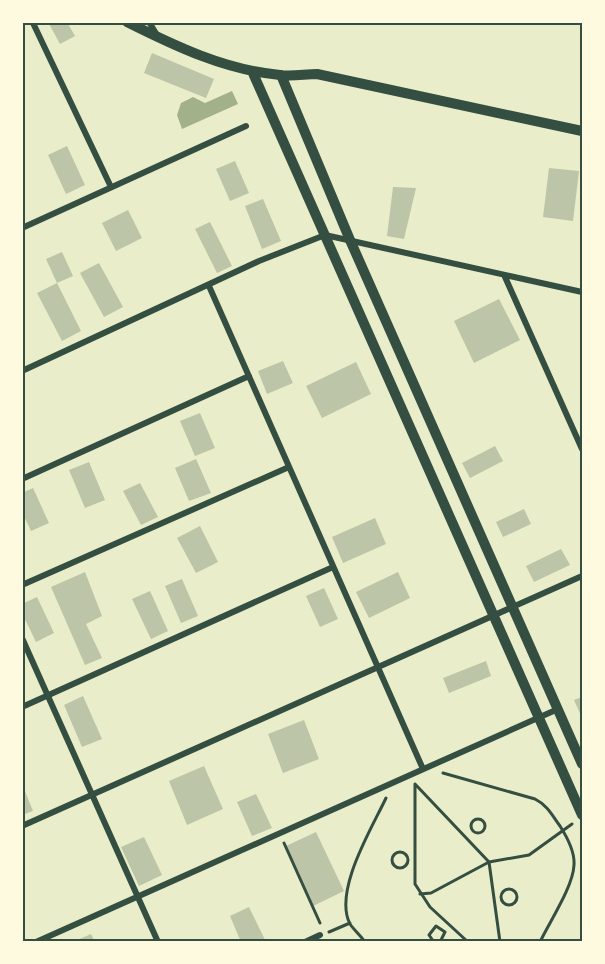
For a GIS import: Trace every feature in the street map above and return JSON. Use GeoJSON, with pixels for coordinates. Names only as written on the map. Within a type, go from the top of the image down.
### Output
{"type":"FeatureCollection","features":[{"type":"Feature","properties":{"kind":"street"},"geometry":{"type":"LineString","coordinates":[[127,22],[212,60],[252,71],[281,75],[317,74],[582,131]]}},
{"type":"Feature","properties":{"kind":"street"},"geometry":{"type":"LineString","coordinates":[[149,22],[159,38]]}},
{"type":"Feature","properties":{"kind":"street"},"geometry":{"type":"LineString","coordinates":[[33,23],[111,187]]}},
{"type":"Feature","properties":{"kind":"street"},"geometry":{"type":"LineString","coordinates":[[252,71],[582,816]]}},
{"type":"Feature","properties":{"kind":"street"},"geometry":{"type":"LineString","coordinates":[[281,75],[350,240],[582,764]]}},
{"type":"Feature","properties":{"kind":"street"},"geometry":{"type":"LineString","coordinates":[[22,228],[246,126]]}},
{"type":"Feature","properties":{"kind":"street"},"geometry":{"type":"LineString","coordinates":[[22,371],[259,261],[325,235],[505,277],[582,292]]}},
{"type":"Feature","properties":{"kind":"street"},"geometry":{"type":"LineString","coordinates":[[505,277],[582,448]]}},
{"type":"Feature","properties":{"kind":"street"},"geometry":{"type":"LineString","coordinates":[[209,286],[423,769]]}},
{"type":"Feature","properties":{"kind":"street"},"geometry":{"type":"LineString","coordinates":[[22,479],[249,376]]}},
{"type":"Feature","properties":{"kind":"street"},"geometry":{"type":"LineString","coordinates":[[22,585],[289,467]]}},
{"type":"Feature","properties":{"kind":"street"},"geometry":{"type":"LineString","coordinates":[[22,707],[333,567]]}},
{"type":"Feature","properties":{"kind":"street"},"geometry":{"type":"LineString","coordinates":[[22,826],[582,576]]}},
{"type":"Feature","properties":{"kind":"street"},"geometry":{"type":"LineString","coordinates":[[22,638],[158,942]]}},
{"type":"Feature","properties":{"kind":"street"},"geometry":{"type":"LineString","coordinates":[[36,942],[558,709]]}},
{"type":"Feature","properties":{"kind":"street"},"geometry":{"type":"LineString","coordinates":[[305,942],[322,935]]}},
{"type":"Feature","properties":{"kind":"path"},"geometry":{"type":"LineString","coordinates":[[442,772],[536,799],[545,804],[562,830],[571,846],[574,865],[569,882],[540,942]]}},
{"type":"Feature","properties":{"kind":"path"},"geometry":{"type":"LineString","coordinates":[[468,942],[420,894],[415,884],[415,784],[467,836],[489,862],[500,942]]}},
{"type":"Feature","properties":{"kind":"path"},"geometry":{"type":"LineString","coordinates":[[366,942],[350,923],[346,900],[349,881],[387,797]]}},
{"type":"Feature","properties":{"kind":"path"},"geometry":{"type":"LineString","coordinates":[[473,820],[483,821],[484,831],[480,834],[472,831],[470,828],[473,820]]}},
{"type":"Feature","properties":{"kind":"path"},"geometry":{"type":"LineString","coordinates":[[420,894],[431,893],[489,862],[529,855],[573,823]]}},
{"type":"Feature","properties":{"kind":"path"},"geometry":{"type":"LineString","coordinates":[[467,836],[472,831]]}},
{"type":"Feature","properties":{"kind":"path"},"geometry":{"type":"LineString","coordinates":[[284,843],[321,926]]}},
{"type":"Feature","properties":{"kind":"path"},"geometry":{"type":"LineString","coordinates":[[402,852],[408,861],[399,868],[395,866],[392,858],[402,852]]}},
{"type":"Feature","properties":{"kind":"path"},"geometry":{"type":"LineString","coordinates":[[408,861],[415,861]]}},
{"type":"Feature","properties":{"kind":"path"},"geometry":{"type":"LineString","coordinates":[[509,890],[516,897],[513,904],[509,905],[505,904],[501,897],[502,893],[509,890]]}},
{"type":"Feature","properties":{"kind":"path"},"geometry":{"type":"LineString","coordinates":[[495,898],[501,897]]}},
{"type":"Feature","properties":{"kind":"path"},"geometry":{"type":"LineString","coordinates":[[322,935],[350,923]]}},
{"type":"Feature","properties":{"kind":"path"},"geometry":{"type":"LineString","coordinates":[[443,928],[447,923]]}},
{"type":"Feature","properties":{"kind":"path"},"geometry":{"type":"LineString","coordinates":[[434,942],[430,931],[436,926],[443,928]]}},
{"type":"Feature","properties":{"kind":"path"},"geometry":{"type":"LineString","coordinates":[[440,942],[445,936],[443,928]]}},
{"type":"Feature","properties":{"kind":"shaded area"},"geometry":{"type":"Polygon","coordinates":[[[232,91],[238,104],[182,129],[177,115],[181,103],[193,97],[205,103],[232,91]]]}},
{"type":"Feature","properties":{"kind":"building"},"geometry":{"type":"Polygon","coordinates":[[[48,22],[67,22],[75,36],[60,44],[48,22]]]}},
{"type":"Feature","properties":{"kind":"building"},"geometry":{"type":"Polygon","coordinates":[[[152,53],[214,79],[206,98],[144,73],[152,53]]]}},
{"type":"Feature","properties":{"kind":"building"},"geometry":{"type":"Polygon","coordinates":[[[67,146],[85,185],[66,194],[48,155],[67,146]]]}},
{"type":"Feature","properties":{"kind":"building"},"geometry":{"type":"Polygon","coordinates":[[[235,161],[249,193],[230,201],[216,169],[235,161]]]}},
{"type":"Feature","properties":{"kind":"building"},"geometry":{"type":"Polygon","coordinates":[[[549,168],[579,171],[573,221],[543,217],[549,168]]]}},
{"type":"Feature","properties":{"kind":"building"},"geometry":{"type":"Polygon","coordinates":[[[393,187],[416,188],[404,239],[387,236],[393,187]]]}},
{"type":"Feature","properties":{"kind":"building"},"geometry":{"type":"Polygon","coordinates":[[[263,199],[281,241],[262,249],[245,206],[263,199]]]}},
{"type":"Feature","properties":{"kind":"building"},"geometry":{"type":"Polygon","coordinates":[[[128,210],[142,238],[116,251],[102,223],[128,210]]]}},
{"type":"Feature","properties":{"kind":"building"},"geometry":{"type":"Polygon","coordinates":[[[210,222],[232,266],[217,273],[195,229],[210,222]]]}},
{"type":"Feature","properties":{"kind":"building"},"geometry":{"type":"Polygon","coordinates":[[[62,252],[73,276],[57,283],[46,259],[62,252]]]}},
{"type":"Feature","properties":{"kind":"building"},"geometry":{"type":"Polygon","coordinates":[[[99,263],[123,307],[104,317],[80,273],[99,263]]]}},
{"type":"Feature","properties":{"kind":"building"},"geometry":{"type":"Polygon","coordinates":[[[57,283],[81,331],[62,341],[37,293],[57,283]]]}},
{"type":"Feature","properties":{"kind":"building"},"geometry":{"type":"Polygon","coordinates":[[[499,299],[520,340],[474,363],[454,321],[499,299]]]}},
{"type":"Feature","properties":{"kind":"building"},"geometry":{"type":"Polygon","coordinates":[[[283,361],[293,383],[267,394],[258,371],[283,361]]]}},
{"type":"Feature","properties":{"kind":"building"},"geometry":{"type":"Polygon","coordinates":[[[356,362],[371,394],[322,418],[306,386],[356,362]]]}},
{"type":"Feature","properties":{"kind":"building"},"geometry":{"type":"Polygon","coordinates":[[[200,413],[215,448],[195,456],[180,421],[200,413]]]}},
{"type":"Feature","properties":{"kind":"building"},"geometry":{"type":"Polygon","coordinates":[[[495,446],[503,461],[470,478],[462,463],[495,446]]]}},
{"type":"Feature","properties":{"kind":"building"},"geometry":{"type":"Polygon","coordinates":[[[196,459],[211,493],[189,501],[175,468],[196,459]]]}},
{"type":"Feature","properties":{"kind":"building"},"geometry":{"type":"Polygon","coordinates":[[[89,462],[105,500],[85,508],[69,470],[89,462]]]}},
{"type":"Feature","properties":{"kind":"building"},"geometry":{"type":"Polygon","coordinates":[[[140,483],[158,517],[141,525],[123,491],[140,483]]]}},
{"type":"Feature","properties":{"kind":"building"},"geometry":{"type":"Polygon","coordinates":[[[33,488],[49,523],[31,531],[22,512],[22,493],[33,488]]]}},
{"type":"Feature","properties":{"kind":"building"},"geometry":{"type":"Polygon","coordinates":[[[524,509],[531,524],[503,537],[496,522],[524,509]]]}},
{"type":"Feature","properties":{"kind":"building"},"geometry":{"type":"Polygon","coordinates":[[[375,518],[386,544],[343,563],[332,537],[375,518]]]}},
{"type":"Feature","properties":{"kind":"building"},"geometry":{"type":"Polygon","coordinates":[[[200,526],[218,562],[196,573],[177,538],[200,526]]]}},
{"type":"Feature","properties":{"kind":"building"},"geometry":{"type":"Polygon","coordinates":[[[561,549],[570,565],[534,582],[526,566],[561,549]]]}},
{"type":"Feature","properties":{"kind":"building"},"geometry":{"type":"Polygon","coordinates":[[[85,572],[102,616],[86,624],[102,658],[85,665],[51,587],[85,572]]]}},
{"type":"Feature","properties":{"kind":"building"},"geometry":{"type":"Polygon","coordinates":[[[398,572],[410,598],[369,618],[356,592],[398,572]]]}},
{"type":"Feature","properties":{"kind":"building"},"geometry":{"type":"Polygon","coordinates":[[[182,579],[198,616],[181,623],[165,586],[182,579]]]}},
{"type":"Feature","properties":{"kind":"building"},"geometry":{"type":"Polygon","coordinates":[[[324,588],[338,619],[320,627],[306,596],[324,588]]]}},
{"type":"Feature","properties":{"kind":"building"},"geometry":{"type":"Polygon","coordinates":[[[150,591],[168,631],[151,639],[132,599],[150,591]]]}},
{"type":"Feature","properties":{"kind":"building"},"geometry":{"type":"Polygon","coordinates":[[[37,597],[54,633],[36,642],[22,613],[22,604],[37,597]]]}},
{"type":"Feature","properties":{"kind":"building"},"geometry":{"type":"Polygon","coordinates":[[[486,661],[491,676],[449,693],[443,678],[486,661]]]}},
{"type":"Feature","properties":{"kind":"building"},"geometry":{"type":"Polygon","coordinates":[[[83,696],[102,739],[82,747],[64,705],[83,696]]]}},
{"type":"Feature","properties":{"kind":"building"},"geometry":{"type":"Polygon","coordinates":[[[582,697],[582,718],[574,700],[582,697]]]}},
{"type":"Feature","properties":{"kind":"building"},"geometry":{"type":"Polygon","coordinates":[[[304,720],[319,759],[283,773],[268,734],[304,720]]]}},
{"type":"Feature","properties":{"kind":"building"},"geometry":{"type":"Polygon","coordinates":[[[204,766],[223,809],[187,825],[169,781],[204,766]]]}},
{"type":"Feature","properties":{"kind":"building"},"geometry":{"type":"Polygon","coordinates":[[[22,784],[33,811],[22,815],[22,784]]]}},
{"type":"Feature","properties":{"kind":"building"},"geometry":{"type":"Polygon","coordinates":[[[256,794],[272,828],[252,836],[237,802],[256,794]]]}},
{"type":"Feature","properties":{"kind":"building"},"geometry":{"type":"Polygon","coordinates":[[[316,832],[344,891],[313,906],[286,846],[316,832]]]}},
{"type":"Feature","properties":{"kind":"building"},"geometry":{"type":"Polygon","coordinates":[[[144,837],[162,875],[139,886],[121,847],[144,837]]]}},
{"type":"Feature","properties":{"kind":"building"},"geometry":{"type":"Polygon","coordinates":[[[249,907],[266,942],[241,942],[230,916],[249,907]]]}},
{"type":"Feature","properties":{"kind":"building"},"geometry":{"type":"Polygon","coordinates":[[[91,934],[95,942],[73,942],[91,934]]]}}]}
